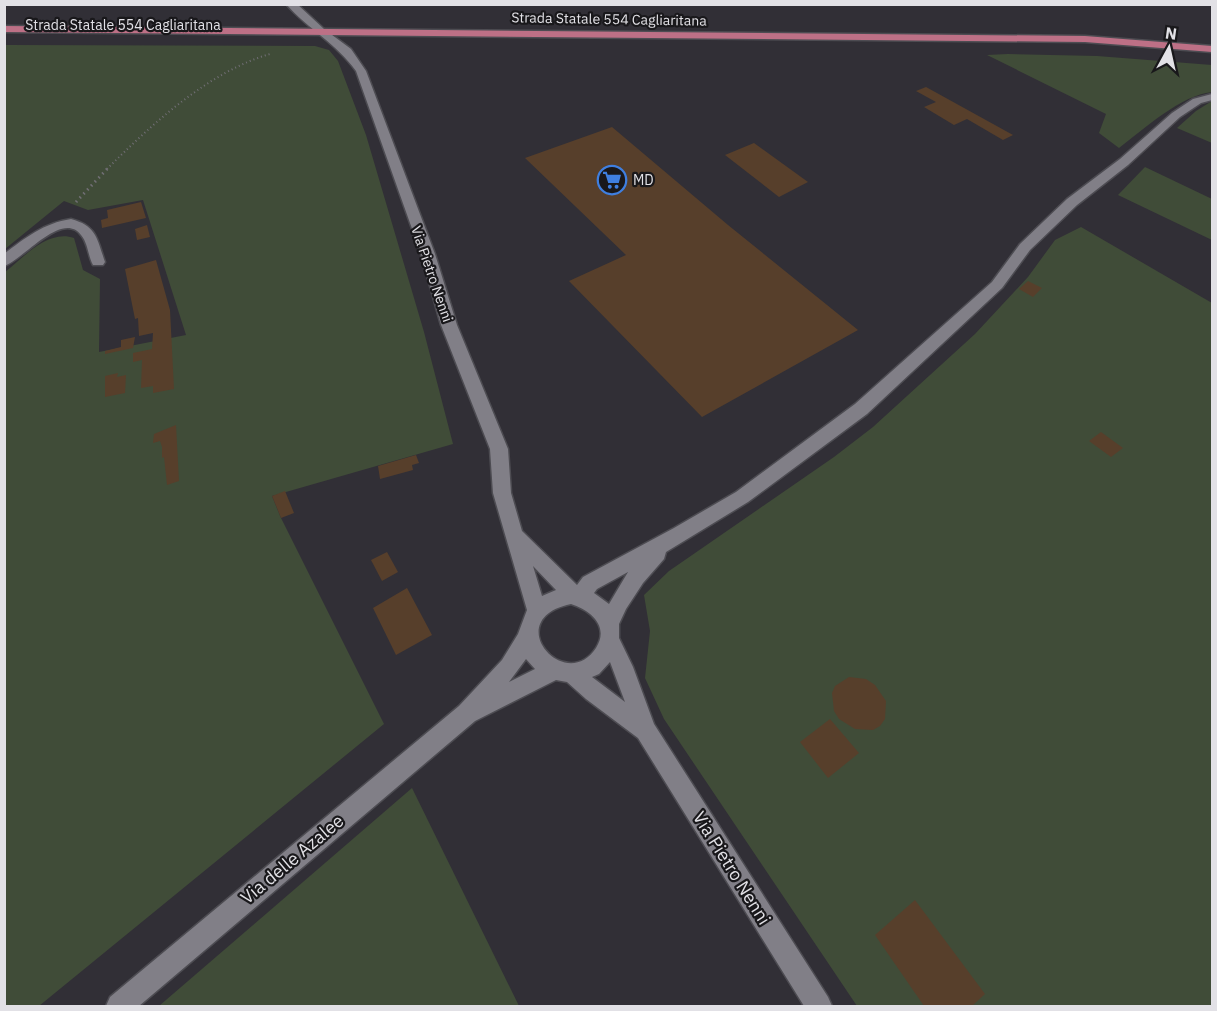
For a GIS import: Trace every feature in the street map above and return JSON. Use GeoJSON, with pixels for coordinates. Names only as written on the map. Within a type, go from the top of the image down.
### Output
{"type":"FeatureCollection","features":[{"type":"Feature","properties":{"kind":"main road","name":"Strada Statale 554 Cagliaritana"},"geometry":{"type":"LineString","coordinates":[[4,29],[1085,39],[1212,49]]}},
{"type":"Feature","properties":{"kind":"main road","name":"Strada Statale 554 Cagliaritana"},"geometry":{"type":"LineString","coordinates":[[4,39],[1077,51]]}},
{"type":"Feature","properties":{"kind":"main road"},"geometry":{"type":"LineString","coordinates":[[1089,51],[1212,59]]}},
{"type":"Feature","properties":{"kind":"street","name":"Via Pietro Nenni"},"geometry":{"type":"LineString","coordinates":[[291,4],[320,31],[347,51],[361,72],[428,254],[449,325],[499,449],[502,493],[537,611]]}},
{"type":"Feature","properties":{"kind":"street"},"geometry":{"type":"LineString","coordinates":[[577,596],[590,583],[674,538],[742,497],[861,409],[998,285],[1025,247],[1072,202],[1124,162],[1176,115],[1212,96]]}},
{"type":"Feature","properties":{"kind":"street"},"geometry":{"type":"LineString","coordinates":[[4,261],[45,230],[58,224],[75,224],[88,233],[98,262]]}},
{"type":"Feature","properties":{"kind":"street","name":"Via Pietro Nenni"},"geometry":{"type":"LineString","coordinates":[[513,533],[577,596]]}},
{"type":"Feature","properties":{"kind":"street"},"geometry":{"type":"LineString","coordinates":[[610,631],[604,610],[595,602],[577,596],[558,597],[546,602],[531,622],[529,634],[531,648],[538,659],[563,671],[591,667],[602,658],[609,646],[610,631],[621,599],[645,564],[674,538]]}},
{"type":"Feature","properties":{"kind":"street","name":"Via Pietro Nenni"},"geometry":{"type":"LineString","coordinates":[[610,631],[646,730],[819,1006]]}},
{"type":"Feature","properties":{"kind":"street","name":"Via delle Azalee"},"geometry":{"type":"LineString","coordinates":[[119,1006],[467,714],[509,667],[529,634]]}},
{"type":"Feature","properties":{"kind":"street","name":"Via Pietro Nenni"},"geometry":{"type":"LineString","coordinates":[[563,671],[646,730]]}},
{"type":"Feature","properties":{"kind":"street","name":"Via delle Azalee"},"geometry":{"type":"LineString","coordinates":[[467,714],[563,671]]}},
{"type":"Feature","properties":{"kind":"path"},"geometry":{"type":"LineString","coordinates":[[58,224],[82,195],[148,130],[244,61],[258,55],[280,53]]}},
{"type":"Feature","properties":{"kind":"green space"},"geometry":{"type":"Polygon","coordinates":[[[5,45],[315,46],[329,50],[338,61],[366,135],[424,332],[453,444],[272,496],[384,724],[39,1006],[4,1006],[5,272],[28,252],[46,241],[64,236],[74,238],[83,270],[100,279],[99,352],[186,335],[143,200],[88,210],[64,201],[5,249],[5,45]]]}},
{"type":"Feature","properties":{"kind":"green space"},"geometry":{"type":"Polygon","coordinates":[[[987,55],[1097,56],[1212,65],[1212,92],[1200,94],[1176,106],[1119,148],[1099,133],[1106,114],[987,55]]]}},
{"type":"Feature","properties":{"kind":"green space"},"geometry":{"type":"Polygon","coordinates":[[[1212,101],[1212,143],[1177,128],[1196,111],[1212,101]]]}},
{"type":"Feature","properties":{"kind":"green space"},"geometry":{"type":"Polygon","coordinates":[[[1145,167],[1212,199],[1212,240],[1118,195],[1145,167]]]}},
{"type":"Feature","properties":{"kind":"green space"},"geometry":{"type":"Polygon","coordinates":[[[1081,227],[1212,303],[1212,1006],[857,1006],[664,719],[645,678],[650,631],[644,595],[669,571],[834,457],[873,427],[975,334],[1028,277],[1055,240],[1081,227]]]}},
{"type":"Feature","properties":{"kind":"green space"},"geometry":{"type":"Polygon","coordinates":[[[412,788],[519,1006],[159,1006],[412,788]]]}},
{"type":"Feature","properties":{"kind":"building"},"geometry":{"type":"Polygon","coordinates":[[[926,87],[1013,135],[1003,140],[967,119],[954,125],[924,107],[936,102],[916,91],[926,87]]]}},
{"type":"Feature","properties":{"kind":"building"},"geometry":{"type":"Polygon","coordinates":[[[612,127],[858,330],[702,417],[569,281],[626,255],[525,158],[612,127]]]}},
{"type":"Feature","properties":{"kind":"building"},"geometry":{"type":"Polygon","coordinates":[[[754,143],[808,182],[779,197],[725,155],[754,143]]]}},
{"type":"Feature","properties":{"kind":"building"},"geometry":{"type":"Polygon","coordinates":[[[141,202],[146,218],[102,228],[101,220],[108,218],[107,210],[141,202]]]}},
{"type":"Feature","properties":{"kind":"building"},"geometry":{"type":"Polygon","coordinates":[[[147,225],[150,237],[137,240],[135,229],[147,225]]]}},
{"type":"Feature","properties":{"kind":"building"},"geometry":{"type":"Polygon","coordinates":[[[156,260],[170,310],[174,389],[153,393],[153,386],[141,388],[142,360],[133,362],[133,353],[152,349],[153,333],[139,336],[138,318],[135,319],[125,269],[156,260]]]}},
{"type":"Feature","properties":{"kind":"building"},"geometry":{"type":"Polygon","coordinates":[[[1028,281],[1042,288],[1033,297],[1019,289],[1028,281]]]}},
{"type":"Feature","properties":{"kind":"building"},"geometry":{"type":"Polygon","coordinates":[[[135,337],[133,348],[105,354],[105,351],[121,347],[121,340],[135,337]]]}},
{"type":"Feature","properties":{"kind":"building"},"geometry":{"type":"Polygon","coordinates":[[[118,373],[117,377],[126,375],[125,393],[105,397],[105,376],[118,373]]]}},
{"type":"Feature","properties":{"kind":"building"},"geometry":{"type":"Polygon","coordinates":[[[176,425],[179,481],[167,485],[162,447],[160,441],[153,443],[154,434],[176,425]]]}},
{"type":"Feature","properties":{"kind":"building"},"geometry":{"type":"Polygon","coordinates":[[[1101,432],[1123,448],[1111,457],[1089,441],[1101,432]]]}},
{"type":"Feature","properties":{"kind":"building"},"geometry":{"type":"Polygon","coordinates":[[[416,455],[419,463],[412,465],[413,470],[380,479],[378,466],[416,455]]]}},
{"type":"Feature","properties":{"kind":"building"},"geometry":{"type":"Polygon","coordinates":[[[285,491],[294,513],[281,518],[272,496],[285,491]]]}},
{"type":"Feature","properties":{"kind":"building"},"geometry":{"type":"Polygon","coordinates":[[[387,552],[398,572],[382,581],[371,560],[387,552]]]}},
{"type":"Feature","properties":{"kind":"building"},"geometry":{"type":"Polygon","coordinates":[[[407,588],[432,635],[396,655],[373,608],[407,588]]]}},
{"type":"Feature","properties":{"kind":"building"},"geometry":{"type":"Polygon","coordinates":[[[849,677],[866,679],[875,685],[886,701],[885,719],[873,730],[855,729],[839,719],[834,711],[832,693],[835,686],[849,677]]]}},
{"type":"Feature","properties":{"kind":"building"},"geometry":{"type":"Polygon","coordinates":[[[830,719],[859,753],[828,778],[800,742],[830,719]]]}},
{"type":"Feature","properties":{"kind":"building"},"geometry":{"type":"Polygon","coordinates":[[[915,900],[985,994],[972,1006],[924,1006],[875,935],[915,900]]]}},
{"type":"Feature","properties":{"kind":"place","name":"MD"},"geometry":{"type":"Point","coordinates":[612,180]}}]}
